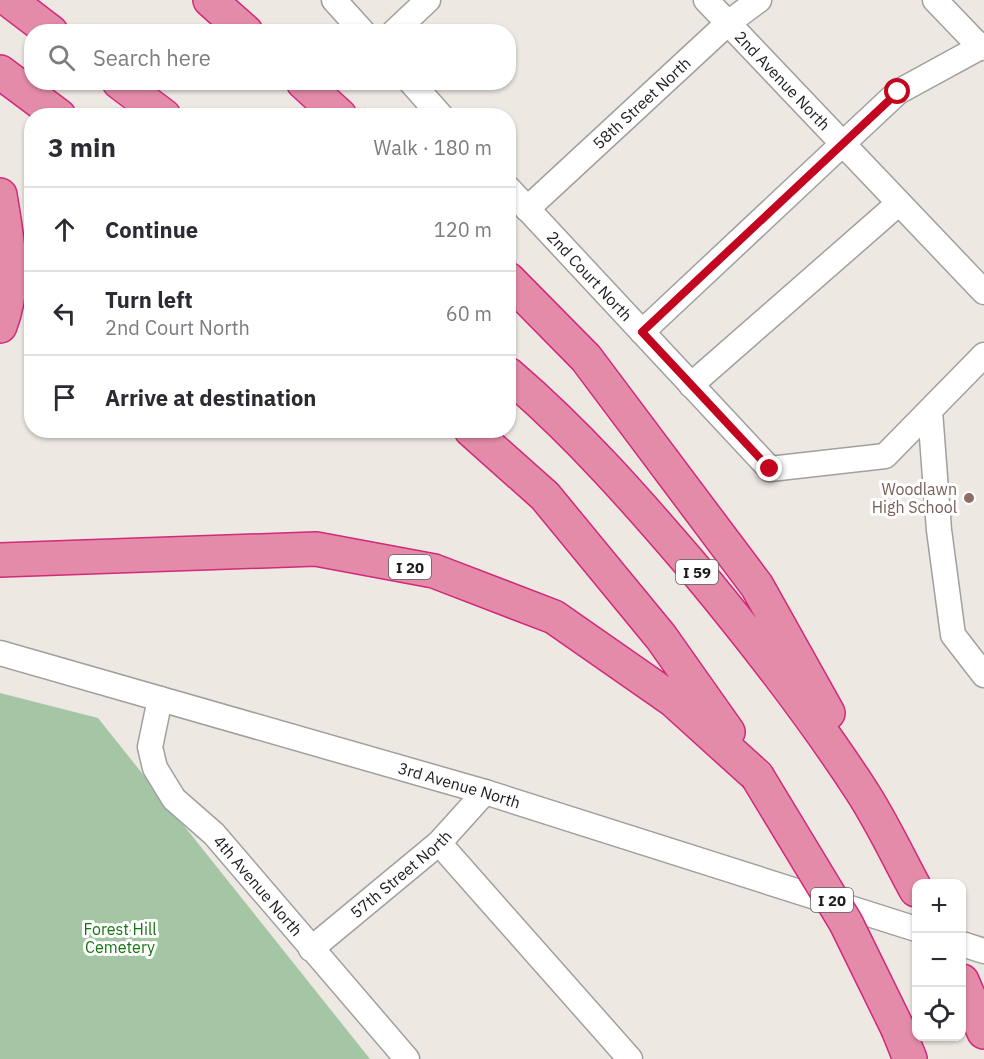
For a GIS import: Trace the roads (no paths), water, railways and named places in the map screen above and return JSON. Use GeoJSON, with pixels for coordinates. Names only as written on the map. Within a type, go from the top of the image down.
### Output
{"type":"FeatureCollection","features":[{"type":"Feature","properties":{"kind":"highway"},"geometry":{"type":"LineString","coordinates":[[9,0],[40,24]]}},
{"type":"Feature","properties":{"kind":"highway"},"geometry":{"type":"LineString","coordinates":[[210,0],[237,24]]}},
{"type":"Feature","properties":{"kind":"highway"},"geometry":{"type":"LineString","coordinates":[[0,72],[24,90]]}},
{"type":"Feature","properties":{"kind":"highway"},"geometry":{"type":"LineString","coordinates":[[24,90],[48,108]]}},
{"type":"Feature","properties":{"kind":"highway"},"geometry":{"type":"LineString","coordinates":[[130,90],[153,108]]}},
{"type":"Feature","properties":{"kind":"highway"},"geometry":{"type":"LineString","coordinates":[[312,90],[331,108]]}},
{"type":"Feature","properties":{"kind":"highway"},"geometry":{"type":"LineString","coordinates":[[0,195],[10,261],[6,310],[0,326]]}},
{"type":"Feature","properties":{"kind":"highway"},"geometry":{"type":"LineString","coordinates":[[516,287],[586,358],[757,586],[845,746],[862,791],[912,883]]}},
{"type":"Feature","properties":{"kind":"highway","name":"I 59"},"geometry":{"type":"LineString","coordinates":[[516,381],[535,397],[639,503],[729,610],[810,716],[862,791]]}},
{"type":"Feature","properties":{"kind":"highway"},"geometry":{"type":"LineString","coordinates":[[480,438],[545,496],[661,637],[757,776]]}},
{"type":"Feature","properties":{"kind":"highway","name":"I 20"},"geometry":{"type":"LineString","coordinates":[[0,560],[316,549],[434,571],[554,617],[673,700],[757,776],[846,923],[898,1029],[910,1059]]}},
{"type":"Feature","properties":{"kind":"highway"},"geometry":{"type":"LineString","coordinates":[[965,987],[984,1032]]}},
{"type":"Feature","properties":{"kind":"street"},"geometry":{"type":"LineString","coordinates":[[334,0],[356,24]]}},
{"type":"Feature","properties":{"kind":"street"},"geometry":{"type":"LineString","coordinates":[[402,24],[428,0]]}},
{"type":"Feature","properties":{"kind":"street","name":"2nd Avenue North"},"geometry":{"type":"LineString","coordinates":[[706,0],[984,292]]}},
{"type":"Feature","properties":{"kind":"street","name":"58th Street North"},"geometry":{"type":"LineString","coordinates":[[527,208],[728,23],[759,0]]}},
{"type":"Feature","properties":{"kind":"street"},"geometry":{"type":"LineString","coordinates":[[642,332],[898,92],[982,47],[935,0]]}},
{"type":"Feature","properties":{"kind":"street"},"geometry":{"type":"LineString","coordinates":[[418,90],[434,108]]}},
{"type":"Feature","properties":{"kind":"street","name":"2nd Court North"},"geometry":{"type":"LineString","coordinates":[[516,196],[770,469],[885,456],[930,411]]}},
{"type":"Feature","properties":{"kind":"street"},"geometry":{"type":"LineString","coordinates":[[691,386],[899,203]]}},
{"type":"Feature","properties":{"kind":"street"},"geometry":{"type":"LineString","coordinates":[[984,355],[930,411],[939,530],[953,635],[984,675]]}},
{"type":"Feature","properties":{"kind":"street","name":"3rd Avenue North"},"geometry":{"type":"LineString","coordinates":[[0,653],[485,792],[912,928]]}},
{"type":"Feature","properties":{"kind":"street","name":"4th Avenue North"},"geometry":{"type":"LineString","coordinates":[[160,699],[150,747],[155,768],[174,799],[214,834],[407,1059]]}},
{"type":"Feature","properties":{"kind":"street","name":"57th Street North"},"geometry":{"type":"LineString","coordinates":[[311,949],[439,843],[485,792]]}},
{"type":"Feature","properties":{"kind":"street"},"geometry":{"type":"LineString","coordinates":[[439,843],[630,1059]]}},
{"type":"Feature","properties":{"kind":"street"},"geometry":{"type":"LineString","coordinates":[[966,945],[984,951]]}},
{"type":"Feature","properties":{"kind":"place","name":"Woodlawn High School"},"geometry":{"type":"Point","coordinates":[969,498]}},
{"type":"Feature","properties":{"kind":"park label","name":"Forest Hill Cemetery"},"geometry":{"type":"Point","coordinates":[120,938]}}]}
